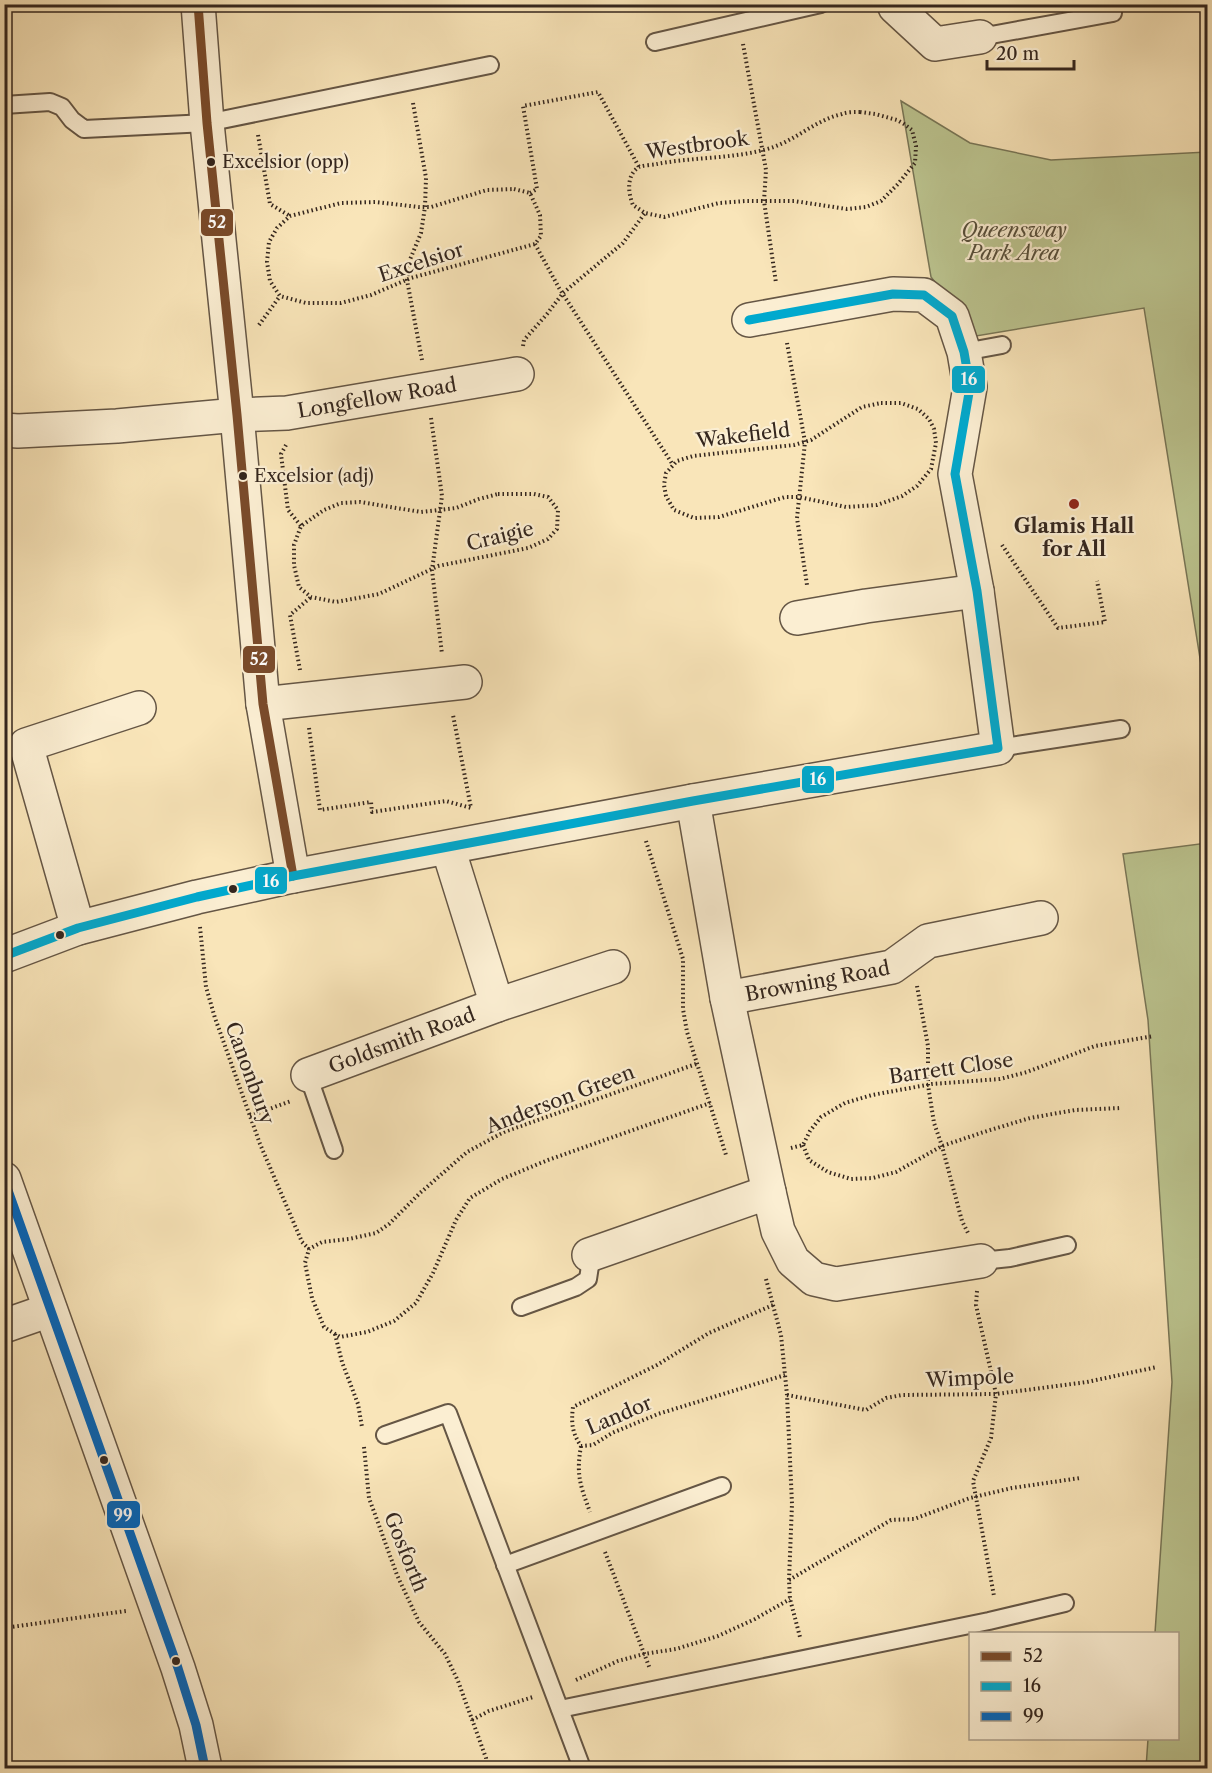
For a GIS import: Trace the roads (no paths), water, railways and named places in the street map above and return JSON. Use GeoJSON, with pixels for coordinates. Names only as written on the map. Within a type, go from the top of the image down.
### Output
{"type":"FeatureCollection","features":[{"type":"Feature","properties":{"kind":"street"},"geometry":{"type":"LineString","coordinates":[[198,4],[207,123],[237,415],[263,704],[293,876]]}},
{"type":"Feature","properties":{"kind":"street"},"geometry":{"type":"LineString","coordinates":[[894,4],[935,44],[980,37]]}},
{"type":"Feature","properties":{"kind":"street"},"geometry":{"type":"LineString","coordinates":[[4,956],[78,928],[197,897],[293,876],[998,747],[977,591],[955,474],[970,387],[964,351],[952,316],[924,295],[893,294],[749,320]]}},
{"type":"Feature","properties":{"kind":"street","name":"Longfellow Road"},"geometry":{"type":"LineString","coordinates":[[4,430],[117,426],[237,415],[287,413],[517,374]]}},
{"type":"Feature","properties":{"kind":"street"},"geometry":{"type":"LineString","coordinates":[[797,618],[977,591]]}},
{"type":"Feature","properties":{"kind":"street"},"geometry":{"type":"LineString","coordinates":[[263,704],[456,683]]}},
{"type":"Feature","properties":{"kind":"street"},"geometry":{"type":"LineString","coordinates":[[78,928],[26,745],[139,708]]}},
{"type":"Feature","properties":{"kind":"street","name":"Browning Road"},"geometry":{"type":"LineString","coordinates":[[693,801],[727,998],[768,1192],[778,1231],[793,1261],[814,1279],[836,1284],[981,1261]]}},
{"type":"Feature","properties":{"kind":"street","name":"Goldsmith Road"},"geometry":{"type":"LineString","coordinates":[[448,848],[497,1005]]}},
{"type":"Feature","properties":{"kind":"street","name":"Browning Road"},"geometry":{"type":"LineString","coordinates":[[727,998],[892,967],[928,941],[1041,918]]}},
{"type":"Feature","properties":{"kind":"street","name":"Goldsmith Road"},"geometry":{"type":"LineString","coordinates":[[311,1084],[497,1005],[613,968]]}},
{"type":"Feature","properties":{"kind":"street"},"geometry":{"type":"LineString","coordinates":[[4,1179],[157,1608],[196,1725],[205,1768]]}},
{"type":"Feature","properties":{"kind":"street"},"geometry":{"type":"LineString","coordinates":[[589,1255],[768,1192]]}},
{"type":"Feature","properties":{"kind":"street"},"geometry":{"type":"LineString","coordinates":[[4,1326],[50,1310]]}},
{"type":"Feature","properties":{"kind":"lane"},"geometry":{"type":"LineString","coordinates":[[655,42],[821,4]]}},
{"type":"Feature","properties":{"kind":"lane"},"geometry":{"type":"LineString","coordinates":[[980,37],[1113,13]]}},
{"type":"Feature","properties":{"kind":"lane"},"geometry":{"type":"LineString","coordinates":[[4,105],[50,102],[63,107],[72,120],[84,129],[207,123],[490,65]]}},
{"type":"Feature","properties":{"kind":"lane"},"geometry":{"type":"LineString","coordinates":[[964,351],[1002,345]]}},
{"type":"Feature","properties":{"kind":"lane"},"geometry":{"type":"LineString","coordinates":[[998,747],[1121,729]]}},
{"type":"Feature","properties":{"kind":"lane"},"geometry":{"type":"LineString","coordinates":[[311,1084],[334,1150]]}},
{"type":"Feature","properties":{"kind":"lane"},"geometry":{"type":"LineString","coordinates":[[981,1261],[1010,1258],[1067,1245]]}},
{"type":"Feature","properties":{"kind":"lane"},"geometry":{"type":"LineString","coordinates":[[521,1307],[576,1287],[588,1280],[589,1255]]}},
{"type":"Feature","properties":{"kind":"lane"},"geometry":{"type":"LineString","coordinates":[[386,1435],[448,1413],[582,1768]]}},
{"type":"Feature","properties":{"kind":"lane"},"geometry":{"type":"LineString","coordinates":[[505,1565],[722,1486]]}},
{"type":"Feature","properties":{"kind":"lane"},"geometry":{"type":"LineString","coordinates":[[560,1710],[989,1621],[1065,1603]]}},
{"type":"Feature","properties":{"kind":"place","name":"Excelsior (opp)"},"geometry":{"type":"Point","coordinates":[211,162]}},
{"type":"Feature","properties":{"kind":"place","name":"Excelsior (adj)"},"geometry":{"type":"Point","coordinates":[243,476]}},
{"type":"Feature","properties":{"kind":"place","name":"Glamis Hall for All"},"geometry":{"type":"Point","coordinates":[1074,504]}},
{"type":"Feature","properties":{"kind":"park label","name":"Queensway Park Area"},"geometry":{"type":"Point","coordinates":[1014,242]}}]}
